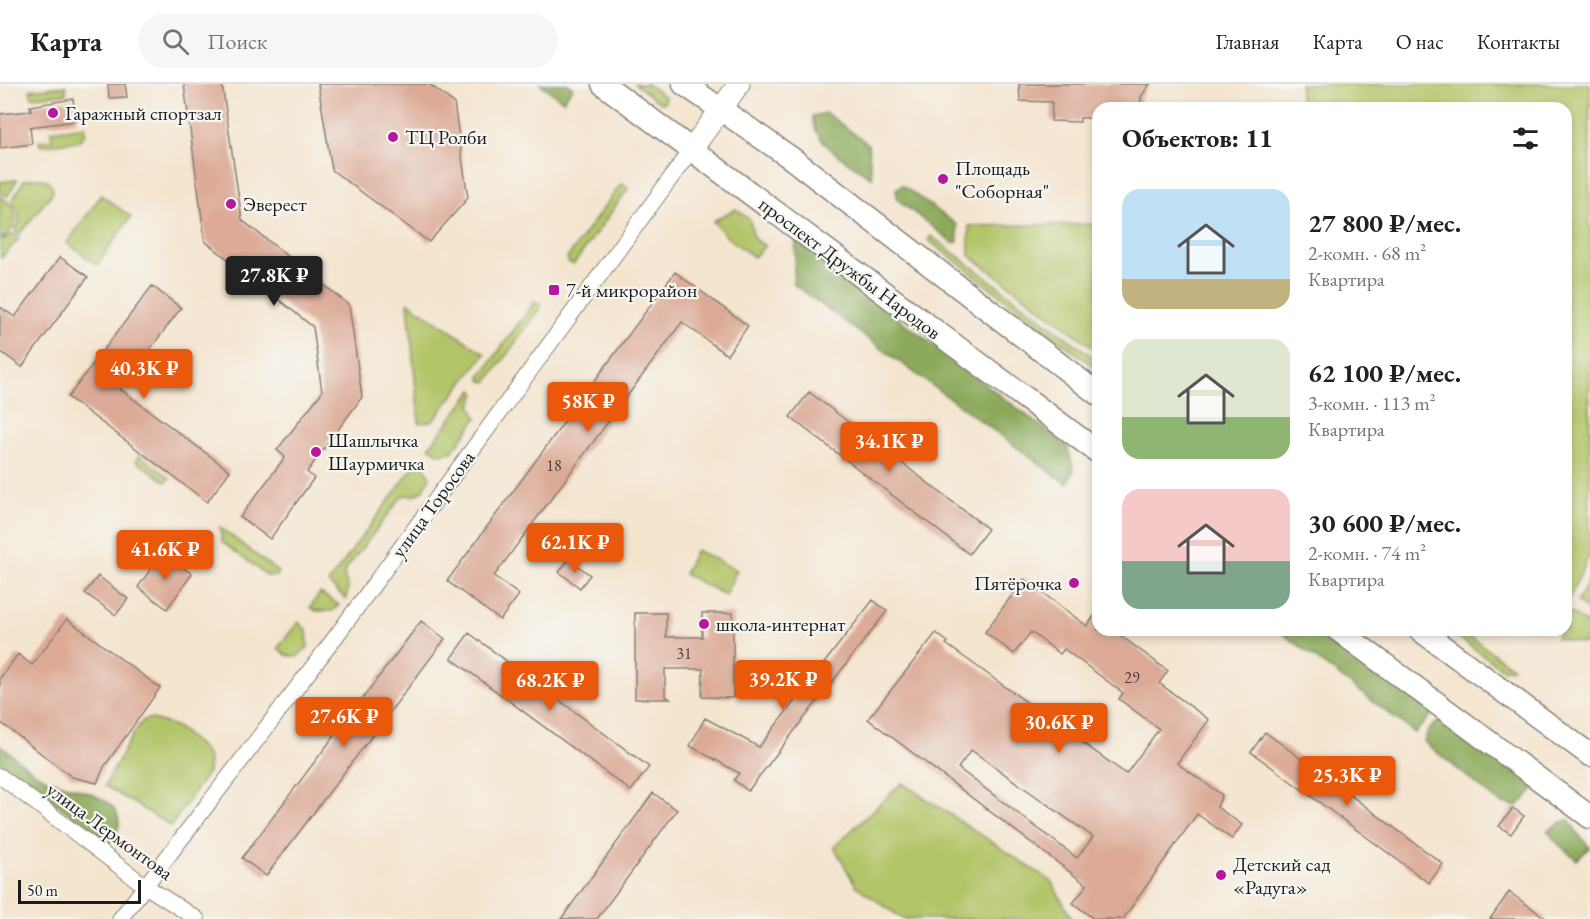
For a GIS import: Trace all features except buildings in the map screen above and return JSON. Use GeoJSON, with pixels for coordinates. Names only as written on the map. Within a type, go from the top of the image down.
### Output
{"type":"FeatureCollection","features":[{"type":"Feature","properties":{"kind":"main road","name":"проспект Дружбы Народов"},"geometry":{"type":"LineString","coordinates":[[603,84],[1092,448]]}},
{"type":"Feature","properties":{"kind":"main road"},"geometry":{"type":"LineString","coordinates":[[684,84],[792,158],[1092,389]]}},
{"type":"Feature","properties":{"kind":"main road"},"geometry":{"type":"LineString","coordinates":[[1346,636],[1590,817]]}},
{"type":"Feature","properties":{"kind":"main road"},"geometry":{"type":"LineString","coordinates":[[1428,636],[1590,755]]}},
{"type":"Feature","properties":{"kind":"street","name":"улица Торосова"},"geometry":{"type":"LineString","coordinates":[[120,919],[333,639],[739,84]]}},
{"type":"Feature","properties":{"kind":"street","name":"улица Лермонтова"},"geometry":{"type":"LineString","coordinates":[[0,776],[144,885],[197,919]]}},
{"type":"Feature","properties":{"kind":"green space"},"geometry":{"type":"Polygon","coordinates":[[[540,84],[568,84],[573,88],[563,101],[540,84]]]}},
{"type":"Feature","properties":{"kind":"green space"},"geometry":{"type":"Polygon","coordinates":[[[635,84],[647,84],[665,97],[665,102],[660,103],[635,84]]]}},
{"type":"Feature","properties":{"kind":"green space"},"geometry":{"type":"Polygon","coordinates":[[[1300,84],[1590,84],[1590,554],[1572,592],[1572,102],[1300,102],[1300,84]]]}},
{"type":"Feature","properties":{"kind":"green space"},"geometry":{"type":"Polygon","coordinates":[[[66,86],[66,94],[32,97],[30,90],[66,86]]]}},
{"type":"Feature","properties":{"kind":"green space"},"geometry":{"type":"Polygon","coordinates":[[[826,113],[868,144],[872,178],[834,153],[819,136],[812,116],[826,113]]]}},
{"type":"Feature","properties":{"kind":"green space"},"geometry":{"type":"Polygon","coordinates":[[[85,126],[85,134],[79,141],[40,146],[39,141],[52,140],[51,131],[85,126]]]}},
{"type":"Feature","properties":{"kind":"green space"},"geometry":{"type":"Polygon","coordinates":[[[34,178],[47,181],[53,192],[19,235],[15,232],[19,220],[18,212],[12,201],[24,180],[34,178]]]}},
{"type":"Feature","properties":{"kind":"green space"},"geometry":{"type":"Polygon","coordinates":[[[17,180],[8,196],[0,194],[0,182],[17,180]]]}},
{"type":"Feature","properties":{"kind":"green space"},"geometry":{"type":"Polygon","coordinates":[[[621,184],[628,189],[574,264],[569,263],[567,258],[621,184]]]}},
{"type":"Feature","properties":{"kind":"green space"},"geometry":{"type":"Polygon","coordinates":[[[902,185],[957,225],[958,242],[953,243],[898,200],[896,189],[902,185]]]}},
{"type":"Feature","properties":{"kind":"green space"},"geometry":{"type":"Polygon","coordinates":[[[101,195],[131,217],[97,265],[67,243],[101,195]]]}},
{"type":"Feature","properties":{"kind":"green space"},"geometry":{"type":"Polygon","coordinates":[[[0,197],[12,206],[15,218],[11,230],[0,239],[0,197]]]}},
{"type":"Feature","properties":{"kind":"green space"},"geometry":{"type":"Polygon","coordinates":[[[736,209],[750,220],[754,239],[765,246],[754,257],[728,238],[713,221],[736,209]]]}},
{"type":"Feature","properties":{"kind":"green space"},"geometry":{"type":"Polygon","coordinates":[[[1092,224],[1092,347],[969,255],[969,226],[1092,224]]]}},
{"type":"Feature","properties":{"kind":"green space"},"geometry":{"type":"Polygon","coordinates":[[[13,234],[19,239],[1,258],[0,241],[13,234]]]}},
{"type":"Feature","properties":{"kind":"green space"},"geometry":{"type":"Polygon","coordinates":[[[931,236],[1092,357],[1092,365],[928,240],[931,236]]]}},
{"type":"Feature","properties":{"kind":"green space"},"geometry":{"type":"Polygon","coordinates":[[[796,241],[1067,446],[1074,470],[1067,484],[793,284],[796,241]]]}},
{"type":"Feature","properties":{"kind":"green space"},"geometry":{"type":"Polygon","coordinates":[[[408,302],[485,354],[433,421],[419,423],[408,302]]]}},
{"type":"Feature","properties":{"kind":"green space"},"geometry":{"type":"Polygon","coordinates":[[[534,302],[539,303],[541,307],[487,382],[482,381],[480,377],[534,302]]]}},
{"type":"Feature","properties":{"kind":"green space"},"geometry":{"type":"Polygon","coordinates":[[[473,390],[476,394],[471,405],[477,418],[452,452],[439,454],[429,447],[473,390]]]}},
{"type":"Feature","properties":{"kind":"green space"},"geometry":{"type":"Polygon","coordinates":[[[139,455],[170,478],[166,482],[136,461],[139,455]]]}},
{"type":"Feature","properties":{"kind":"green space"},"geometry":{"type":"Polygon","coordinates":[[[417,462],[426,469],[430,477],[428,482],[417,494],[403,495],[346,569],[344,575],[348,587],[346,599],[328,583],[417,462]]]}},
{"type":"Feature","properties":{"kind":"green space"},"geometry":{"type":"Polygon","coordinates":[[[220,527],[278,572],[277,576],[268,576],[222,542],[220,527]]]}},
{"type":"Feature","properties":{"kind":"green space"},"geometry":{"type":"Polygon","coordinates":[[[696,550],[737,570],[725,595],[684,574],[696,550]]]}},
{"type":"Feature","properties":{"kind":"green space"},"geometry":{"type":"Polygon","coordinates":[[[1590,579],[1590,612],[1577,602],[1590,579]]]}},
{"type":"Feature","properties":{"kind":"green space"},"geometry":{"type":"Polygon","coordinates":[[[320,593],[339,605],[332,611],[316,611],[310,607],[320,593]]]}},
{"type":"Feature","properties":{"kind":"green space"},"geometry":{"type":"Polygon","coordinates":[[[1572,614],[1590,626],[1590,635],[1584,644],[1556,638],[1557,636],[1572,636],[1572,614]]]}},
{"type":"Feature","properties":{"kind":"green space"},"geometry":{"type":"Polygon","coordinates":[[[298,622],[307,630],[308,647],[297,657],[286,655],[278,648],[298,622]]]}},
{"type":"Feature","properties":{"kind":"green space"},"geometry":{"type":"Polygon","coordinates":[[[1286,636],[1332,636],[1434,712],[1415,733],[1286,636]]]}},
{"type":"Feature","properties":{"kind":"green space"},"geometry":{"type":"Polygon","coordinates":[[[1456,636],[1469,636],[1513,668],[1504,670],[1456,636]]]}},
{"type":"Feature","properties":{"kind":"green space"},"geometry":{"type":"Polygon","coordinates":[[[146,719],[177,727],[203,749],[209,759],[208,772],[171,826],[105,786],[141,723],[146,719]]]}},
{"type":"Feature","properties":{"kind":"green space"},"geometry":{"type":"Polygon","coordinates":[[[1442,719],[1537,786],[1517,807],[1500,803],[1424,742],[1428,730],[1442,719]]]}},
{"type":"Feature","properties":{"kind":"green space"},"geometry":{"type":"Polygon","coordinates":[[[0,745],[39,775],[91,794],[111,806],[117,814],[119,827],[109,844],[0,761],[0,745]]]}},
{"type":"Feature","properties":{"kind":"green space"},"geometry":{"type":"Polygon","coordinates":[[[902,783],[1051,881],[1072,919],[903,919],[856,886],[834,847],[902,783]]]}},
{"type":"Feature","properties":{"kind":"green space"},"geometry":{"type":"Polygon","coordinates":[[[1569,820],[1590,847],[1577,860],[1547,831],[1569,820]]]}},
{"type":"Feature","properties":{"kind":"place","name":"Гаражный спортзал"},"geometry":{"type":"Point","coordinates":[53,113]}},
{"type":"Feature","properties":{"kind":"place","name":"ТЦ Ролби"},"geometry":{"type":"Point","coordinates":[393,137]}},
{"type":"Feature","properties":{"kind":"place","name":"Площадь \"Соборная\""},"geometry":{"type":"Point","coordinates":[943,179]}},
{"type":"Feature","properties":{"kind":"place","name":"Эверест"},"geometry":{"type":"Point","coordinates":[231,204]}},
{"type":"Feature","properties":{"kind":"place","name":"7-й микрорайон"},"geometry":{"type":"Point","coordinates":[554,290]}},
{"type":"Feature","properties":{"kind":"place","name":"Шашлычка Шаурмичка"},"geometry":{"type":"Point","coordinates":[316,452]}},
{"type":"Feature","properties":{"kind":"place","name":"Пятёрочка"},"geometry":{"type":"Point","coordinates":[1074,583]}},
{"type":"Feature","properties":{"kind":"place","name":"школа-интернат"},"geometry":{"type":"Point","coordinates":[704,624]}},
{"type":"Feature","properties":{"kind":"place","name":"Детский сад «Радуга»"},"geometry":{"type":"Point","coordinates":[1221,875]}}]}
